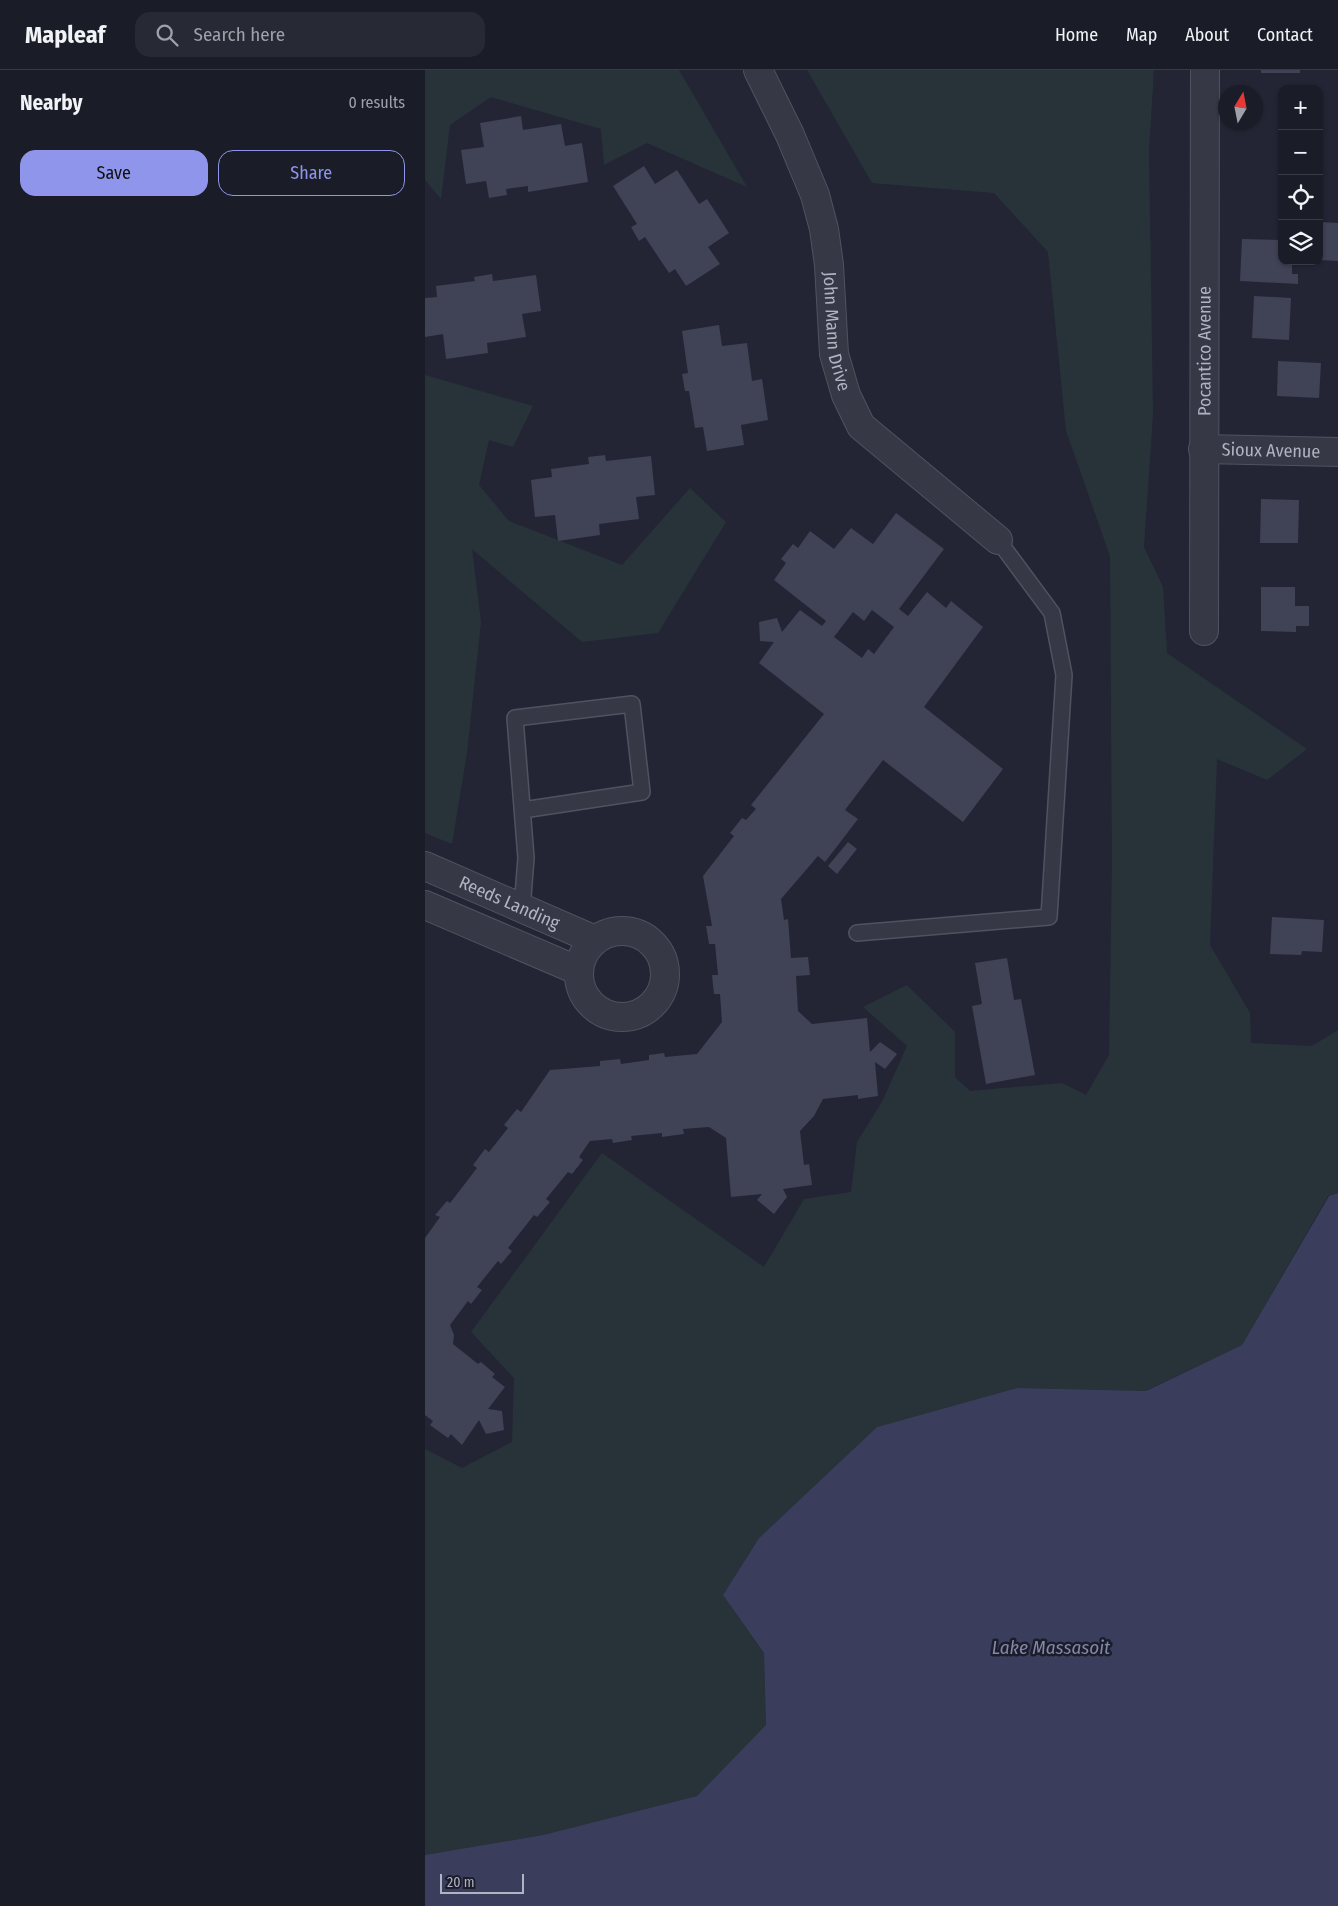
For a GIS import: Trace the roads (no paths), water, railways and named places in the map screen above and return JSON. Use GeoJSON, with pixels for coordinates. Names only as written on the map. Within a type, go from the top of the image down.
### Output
{"type":"FeatureCollection","features":[{"type":"Feature","properties":{"kind":"street","name":"John Mann Drive"},"geometry":{"type":"LineString","coordinates":[[758,70],[796,148],[810,181],[820,212],[829,265],[834,354],[841,382],[850,405],[861,426],[997,540]]}},
{"type":"Feature","properties":{"kind":"street","name":"Pocantico Avenue"},"geometry":{"type":"LineString","coordinates":[[1204,631],[1205,70]]}},
{"type":"Feature","properties":{"kind":"street","name":"Sioux Avenue"},"geometry":{"type":"LineString","coordinates":[[1203,449],[1338,452]]}},
{"type":"Feature","properties":{"kind":"street","name":"Reeds Landing"},"geometry":{"type":"LineString","coordinates":[[425,866],[595,940]]}},
{"type":"Feature","properties":{"kind":"street","name":"Reeds Landing"},"geometry":{"type":"LineString","coordinates":[[425,905],[579,970]]}},
{"type":"Feature","properties":{"kind":"street"},"geometry":{"type":"LineString","coordinates":[[507,940],[522,909]]}},
{"type":"Feature","properties":{"kind":"street"},"geometry":{"type":"LineString","coordinates":[[623,931],[640,935],[650,941],[663,960],[665,978],[661,994],[654,1004],[633,1016],[622,1018],[610,1016],[599,1011],[590,1003],[583,994],[579,982],[579,970],[584,954],[595,940],[605,934],[623,931]]}},
{"type":"Feature","properties":{"kind":"lane"},"geometry":{"type":"LineString","coordinates":[[857,933],[1049,917],[1064,675],[1052,613],[997,540]]}},
{"type":"Feature","properties":{"kind":"lane"},"geometry":{"type":"LineString","coordinates":[[522,909],[526,858],[515,718],[632,704],[643,792],[523,810]]}},
{"type":"Feature","properties":{"kind":"water","name":"Lake Massasoit"},"geometry":{"type":"Polygon","coordinates":[[[1338,1193],[1338,1906],[425,1906],[425,1855],[543,1835],[697,1796],[766,1725],[764,1653],[723,1595],[759,1538],[877,1427],[1017,1388],[1146,1391],[1242,1345],[1329,1196],[1338,1193]]]}}]}
